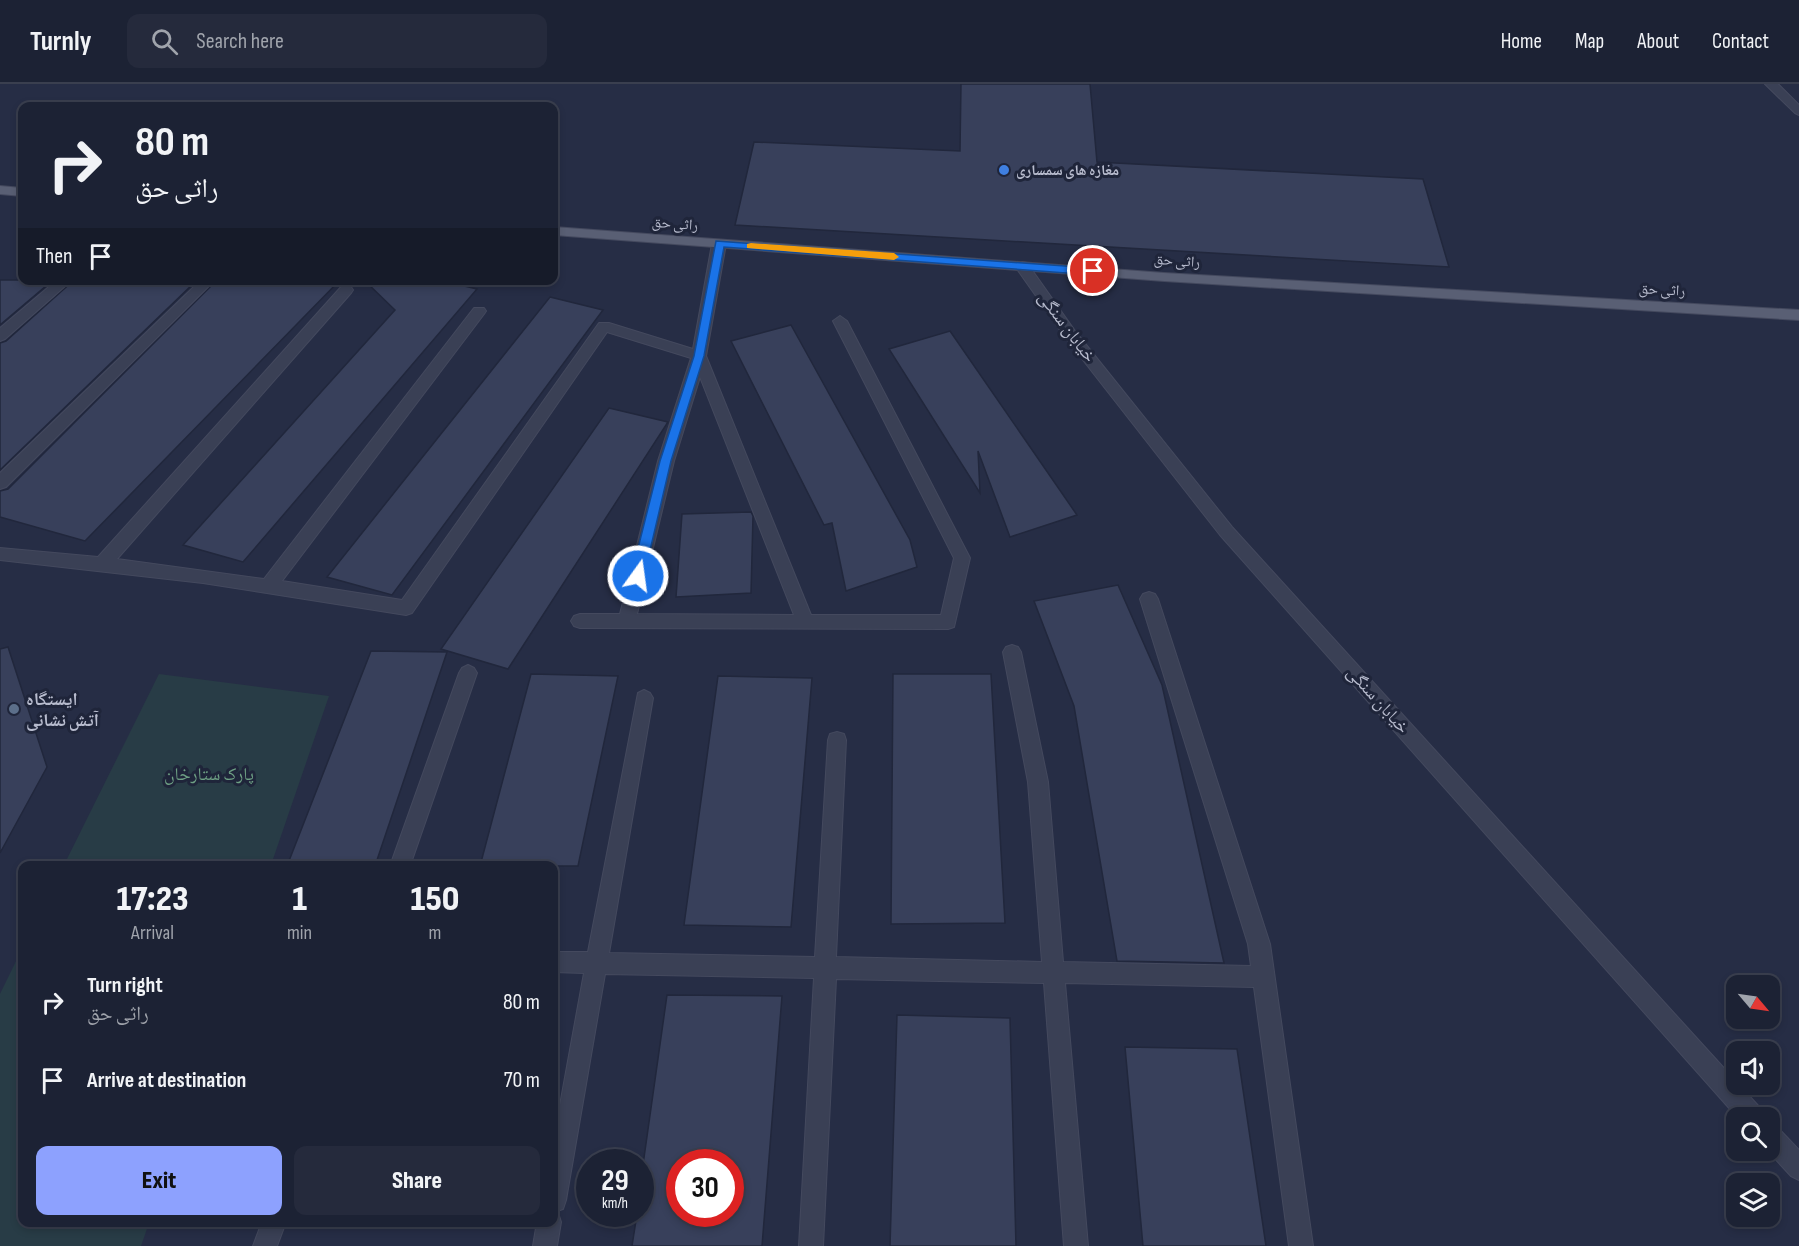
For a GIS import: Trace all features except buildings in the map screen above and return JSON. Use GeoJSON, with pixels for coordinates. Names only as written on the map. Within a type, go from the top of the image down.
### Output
{"type":"FeatureCollection","features":[{"type":"Feature","properties":{"kind":"main road"},"geometry":{"type":"LineString","coordinates":[[0,190],[18,192]]}},
{"type":"Feature","properties":{"kind":"main road","name":"راثی حق"},"geometry":{"type":"LineString","coordinates":[[558,231],[1022,266],[1799,315]]}},
{"type":"Feature","properties":{"kind":"street"},"geometry":{"type":"LineString","coordinates":[[1771,84],[1799,111]]}},
{"type":"Feature","properties":{"kind":"street"},"geometry":{"type":"LineString","coordinates":[[627,621],[666,461],[699,356],[719,244]]}},
{"type":"Feature","properties":{"kind":"street","name":"خیابان سنگی"},"geometry":{"type":"LineString","coordinates":[[1022,266],[1070,334],[1226,531],[1744,1107]]}},
{"type":"Feature","properties":{"kind":"street"},"geometry":{"type":"LineString","coordinates":[[0,336],[60,285]]}},
{"type":"Feature","properties":{"kind":"street"},"geometry":{"type":"LineString","coordinates":[[0,483],[204,285]]}},
{"type":"Feature","properties":{"kind":"street"},"geometry":{"type":"LineString","coordinates":[[104,562],[346,290]]}},
{"type":"Feature","properties":{"kind":"street"},"geometry":{"type":"LineString","coordinates":[[269,585],[479,310]]}},
{"type":"Feature","properties":{"kind":"street"},"geometry":{"type":"LineString","coordinates":[[580,621],[948,622],[962,558],[840,321]]}},
{"type":"Feature","properties":{"kind":"street"},"geometry":{"type":"LineString","coordinates":[[0,554],[104,562],[269,585],[406,608],[604,326],[699,356]]}},
{"type":"Feature","properties":{"kind":"street"},"geometry":{"type":"LineString","coordinates":[[699,356],[805,621]]}},
{"type":"Feature","properties":{"kind":"street"},"geometry":{"type":"LineString","coordinates":[[1149,599],[1259,944],[1300,1246]]}},
{"type":"Feature","properties":{"kind":"street"},"geometry":{"type":"LineString","coordinates":[[1012,652],[1038,782],[1076,1246]]}},
{"type":"Feature","properties":{"kind":"street"},"geometry":{"type":"LineString","coordinates":[[402,861],[468,673]]}},
{"type":"Feature","properties":{"kind":"street"},"geometry":{"type":"LineString","coordinates":[[558,1177],[644,698]]}},
{"type":"Feature","properties":{"kind":"street"},"geometry":{"type":"LineString","coordinates":[[811,1246],[837,740]]}},
{"type":"Feature","properties":{"kind":"street"},"geometry":{"type":"LineString","coordinates":[[558,962],[1264,977]]}},
{"type":"Feature","properties":{"kind":"street"},"geometry":{"type":"LineString","coordinates":[[1780,1147],[1799,1168]]}},
{"type":"Feature","properties":{"kind":"street"},"geometry":{"type":"LineString","coordinates":[[265,1246],[272,1227]]}},
{"type":"Feature","properties":{"kind":"street"},"geometry":{"type":"LineString","coordinates":[[545,1246],[548,1227]]}},
{"type":"Feature","properties":{"kind":"green space","name":"پارک ستارخان"},"geometry":{"type":"Polygon","coordinates":[[[159,674],[329,696],[272,861],[66,861],[159,674]]]}},
{"type":"Feature","properties":{"kind":"green space"},"geometry":{"type":"Polygon","coordinates":[[[18,957],[18,1227],[148,1227],[141,1246],[0,1246],[0,994],[18,957]]]}},
{"type":"Feature","properties":{"kind":"slow traffic"},"geometry":{"type":"LineString","coordinates":[[751,246],[894,257]]}},
{"type":"Feature","properties":{"kind":"place","name":"مغازه های سمساری"},"geometry":{"type":"Point","coordinates":[1004,170]}},
{"type":"Feature","properties":{"kind":"place","name":"ایستگاه آتش نشانی"},"geometry":{"type":"Point","coordinates":[14,709]}},
{"type":"Feature","properties":{"kind":"route"},"geometry":{"type":"LineString","coordinates":[[638,576],[666,461],[699,356],[719,244],[1093,271]]}}]}
